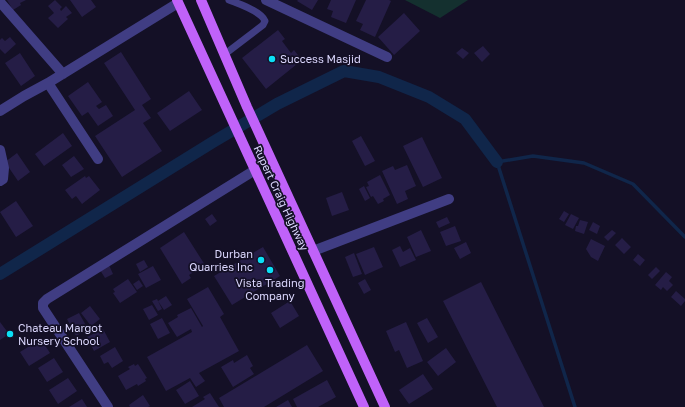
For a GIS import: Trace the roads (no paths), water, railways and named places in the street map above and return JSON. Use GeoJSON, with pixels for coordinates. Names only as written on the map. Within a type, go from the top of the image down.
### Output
{"type":"FeatureCollection","features":[{"type":"Feature","properties":{"kind":"main road","name":"Rupert Craig Highway"},"geometry":{"type":"LineString","coordinates":[[201,0],[247,107],[385,407]]}},
{"type":"Feature","properties":{"kind":"main road","name":"Rupert Craig Highway"},"geometry":{"type":"LineString","coordinates":[[177,1],[364,407]]}},
{"type":"Feature","properties":{"kind":"street"},"geometry":{"type":"LineString","coordinates":[[266,0],[387,57]]}},
{"type":"Feature","properties":{"kind":"street"},"geometry":{"type":"LineString","coordinates":[[0,111],[63,74],[177,1]]}},
{"type":"Feature","properties":{"kind":"street"},"geometry":{"type":"LineString","coordinates":[[0,2],[63,74]]}},
{"type":"Feature","properties":{"kind":"street"},"geometry":{"type":"LineString","coordinates":[[48,83],[98,159]]}},
{"type":"Feature","properties":{"kind":"street"},"geometry":{"type":"LineString","coordinates":[[0,150],[4,168],[3,180],[0,181]]}},
{"type":"Feature","properties":{"kind":"street"},"geometry":{"type":"LineString","coordinates":[[108,407],[43,308],[43,303],[47,299],[255,170]]}},
{"type":"Feature","properties":{"kind":"street"},"geometry":{"type":"LineString","coordinates":[[313,251],[449,199]]}},
{"type":"Feature","properties":{"kind":"lane"},"geometry":{"type":"LineString","coordinates":[[225,54],[263,25],[265,21],[264,17],[260,14],[229,0]]}},
{"type":"Feature","properties":{"kind":"waterway"},"geometry":{"type":"LineString","coordinates":[[0,274],[277,104],[344,71],[379,77],[429,97],[465,119],[497,162]]}},
{"type":"Feature","properties":{"kind":"waterway"},"geometry":{"type":"LineString","coordinates":[[575,407],[497,162],[533,156],[584,163],[633,184],[685,237]]}},
{"type":"Feature","properties":{"kind":"place","name":"Success Masjid"},"geometry":{"type":"Point","coordinates":[272,59]}},
{"type":"Feature","properties":{"kind":"place","name":"Durban Quarries Inc"},"geometry":{"type":"Point","coordinates":[261,260]}},
{"type":"Feature","properties":{"kind":"place","name":"Vista Trading Company"},"geometry":{"type":"Point","coordinates":[270,270]}},
{"type":"Feature","properties":{"kind":"place","name":"Chateau Margot Nursery School"},"geometry":{"type":"Point","coordinates":[10,334]}}]}
